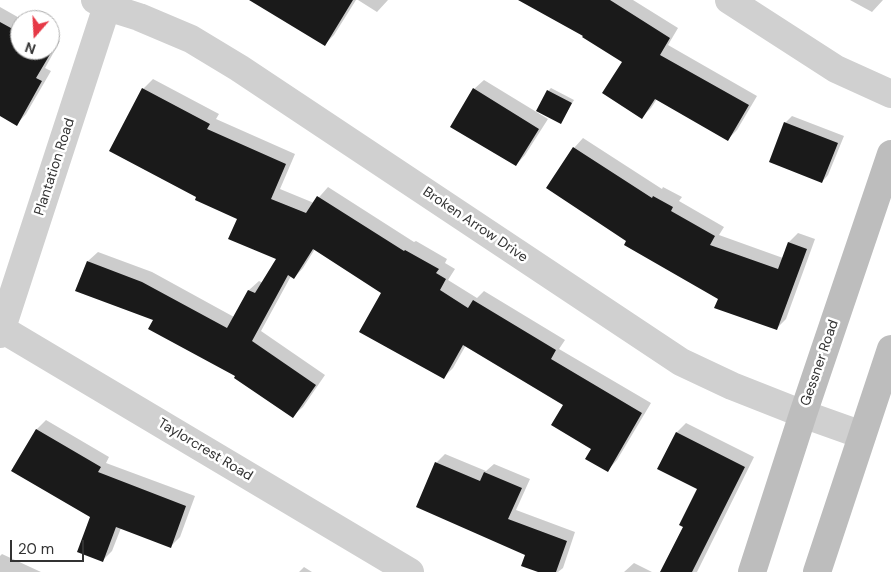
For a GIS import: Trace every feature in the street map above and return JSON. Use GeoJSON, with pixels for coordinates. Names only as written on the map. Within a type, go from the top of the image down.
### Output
{"type":"FeatureCollection","features":[{"type":"Feature","properties":{"kind":"main road","name":"Gessner Road"},"geometry":{"type":"LineString","coordinates":[[752,572],[891,154]]}},
{"type":"Feature","properties":{"kind":"main road"},"geometry":{"type":"LineString","coordinates":[[817,572],[891,348]]}},
{"type":"Feature","properties":{"kind":"street"},"geometry":{"type":"LineString","coordinates":[[729,0],[836,69],[891,94]]}},
{"type":"Feature","properties":{"kind":"street","name":"Plantation Road"},"geometry":{"type":"LineString","coordinates":[[0,330],[104,2]]}},
{"type":"Feature","properties":{"kind":"street","name":"Broken Arrow Drive"},"geometry":{"type":"LineString","coordinates":[[104,2],[191,38],[681,362],[732,386],[862,435]]}},
{"type":"Feature","properties":{"kind":"street","name":"Taylorcrest Road"},"geometry":{"type":"LineString","coordinates":[[0,330],[410,572]]}},
{"type":"Feature","properties":{"kind":"building"},"geometry":{"type":"Polygon","coordinates":[[[249,0],[353,0],[325,46],[249,0]]]}},
{"type":"Feature","properties":{"kind":"building"},"geometry":{"type":"Polygon","coordinates":[[[518,0],[610,0],[670,38],[660,55],[749,105],[728,141],[655,99],[642,119],[602,93],[622,62],[583,36],[518,0]]]}},
{"type":"Feature","properties":{"kind":"building"},"geometry":{"type":"Polygon","coordinates":[[[0,22],[10,28],[10,60],[47,60],[36,78],[42,81],[17,126],[0,116],[0,22]]]}},
{"type":"Feature","properties":{"kind":"building"},"geometry":{"type":"Polygon","coordinates":[[[142,88],[210,124],[207,129],[286,164],[271,199],[306,213],[317,196],[404,251],[439,269],[436,273],[446,279],[440,290],[468,308],[473,300],[556,350],[551,359],[642,413],[608,472],[585,459],[591,449],[551,425],[563,405],[463,345],[444,379],[359,332],[381,293],[313,249],[294,279],[288,275],[252,341],[316,385],[293,418],[234,378],[235,376],[148,329],[153,320],[75,291],[87,261],[142,282],[227,328],[248,290],[255,293],[276,259],[228,239],[237,219],[195,200],[196,197],[109,151],[142,88]]]}},
{"type":"Feature","properties":{"kind":"building"},"geometry":{"type":"Polygon","coordinates":[[[473,88],[539,129],[516,166],[450,127],[473,88]]]}},
{"type":"Feature","properties":{"kind":"building"},"geometry":{"type":"Polygon","coordinates":[[[547,90],[572,103],[561,124],[536,111],[547,90]]]}},
{"type":"Feature","properties":{"kind":"building"},"geometry":{"type":"Polygon","coordinates":[[[784,122],[838,143],[822,183],[769,162],[784,122]]]}},
{"type":"Feature","properties":{"kind":"building"},"geometry":{"type":"Polygon","coordinates":[[[573,147],[652,198],[653,196],[673,207],[671,211],[715,236],[710,245],[778,269],[788,242],[807,249],[777,330],[714,308],[718,299],[624,245],[626,241],[546,188],[573,147]]]}},
{"type":"Feature","properties":{"kind":"building"},"geometry":{"type":"Polygon","coordinates":[[[36,429],[101,467],[98,472],[186,506],[171,548],[116,527],[103,562],[77,552],[90,517],[11,471],[36,429]]]}},
{"type":"Feature","properties":{"kind":"building"},"geometry":{"type":"Polygon","coordinates":[[[676,432],[745,467],[692,572],[660,572],[683,527],[679,525],[697,489],[657,469],[676,432]]]}},
{"type":"Feature","properties":{"kind":"building"},"geometry":{"type":"Polygon","coordinates":[[[435,462],[480,481],[484,472],[522,488],[508,519],[567,541],[556,572],[538,572],[521,566],[525,555],[416,507],[435,462]]]}}]}
